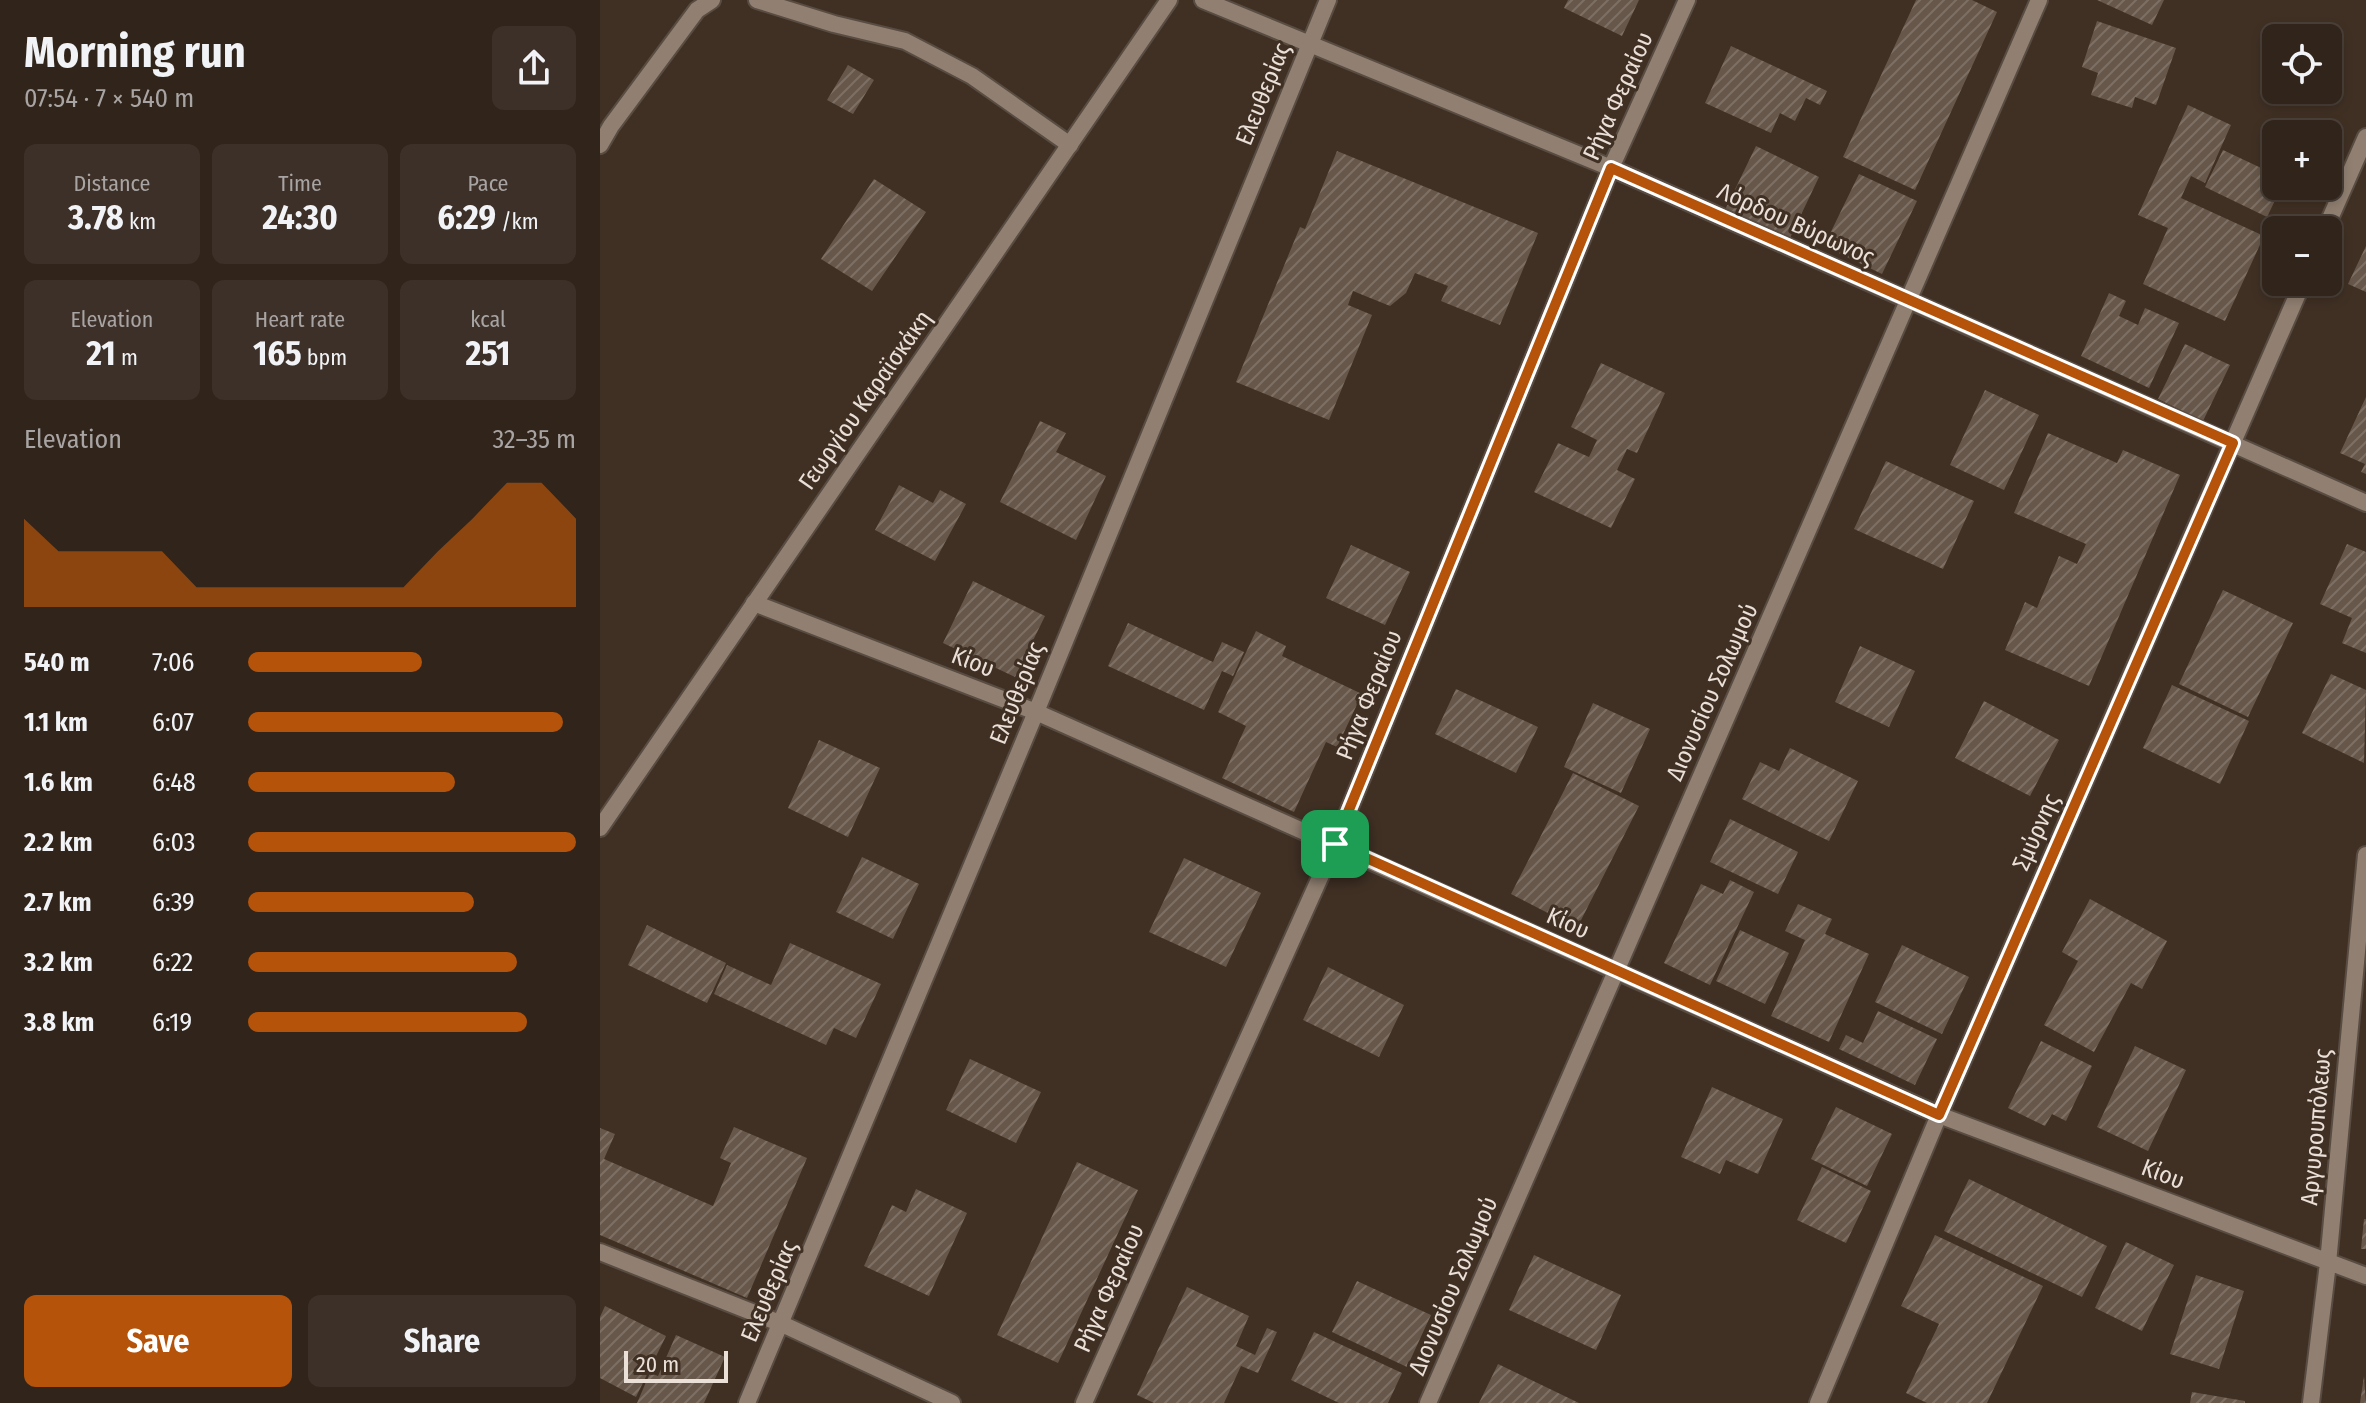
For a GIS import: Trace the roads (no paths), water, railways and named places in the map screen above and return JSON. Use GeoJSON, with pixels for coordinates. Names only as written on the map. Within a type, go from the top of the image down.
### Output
{"type":"FeatureCollection","features":[{"type":"Feature","properties":{"kind":"street"},"geometry":{"type":"LineString","coordinates":[[600,145],[697,10],[712,0]]}},
{"type":"Feature","properties":{"kind":"street"},"geometry":{"type":"LineString","coordinates":[[757,0],[834,24],[905,41],[972,76],[1070,145]]}},
{"type":"Feature","properties":{"kind":"street","name":"Γεωργίου Καραϊσκάκη"},"geometry":{"type":"LineString","coordinates":[[600,828],[1169,0]]}},
{"type":"Feature","properties":{"kind":"street","name":"Λόρδου Βύρωνος"},"geometry":{"type":"LineString","coordinates":[[1203,0],[1611,168],[2366,503]]}},
{"type":"Feature","properties":{"kind":"street","name":"Ελευθερίας"},"geometry":{"type":"LineString","coordinates":[[747,1403],[1036,712],[1328,0]]}},
{"type":"Feature","properties":{"kind":"street","name":"Ρήγα Φεραίου"},"geometry":{"type":"LineString","coordinates":[[1084,1403],[1335,844],[1611,168],[1687,0]]}},
{"type":"Feature","properties":{"kind":"street","name":"Διονυσίου Σολωμού"},"geometry":{"type":"LineString","coordinates":[[1428,1403],[2039,0]]}},
{"type":"Feature","properties":{"kind":"street"},"geometry":{"type":"LineString","coordinates":[[2331,216],[2366,137]]}},
{"type":"Feature","properties":{"kind":"street","name":"Σμύρνης"},"geometry":{"type":"LineString","coordinates":[[1818,1403],[1939,1115],[2297,296]]}},
{"type":"Feature","properties":{"kind":"street","name":"Κίου"},"geometry":{"type":"LineString","coordinates":[[754,603],[1036,712],[1939,1115],[2366,1276]]}},
{"type":"Feature","properties":{"kind":"street","name":"Αργυρουπόλεως"},"geometry":{"type":"LineString","coordinates":[[2311,1403],[2328,1263],[2366,855]]}},
{"type":"Feature","properties":{"kind":"street"},"geometry":{"type":"LineString","coordinates":[[600,1252],[782,1324],[952,1403]]}}]}
